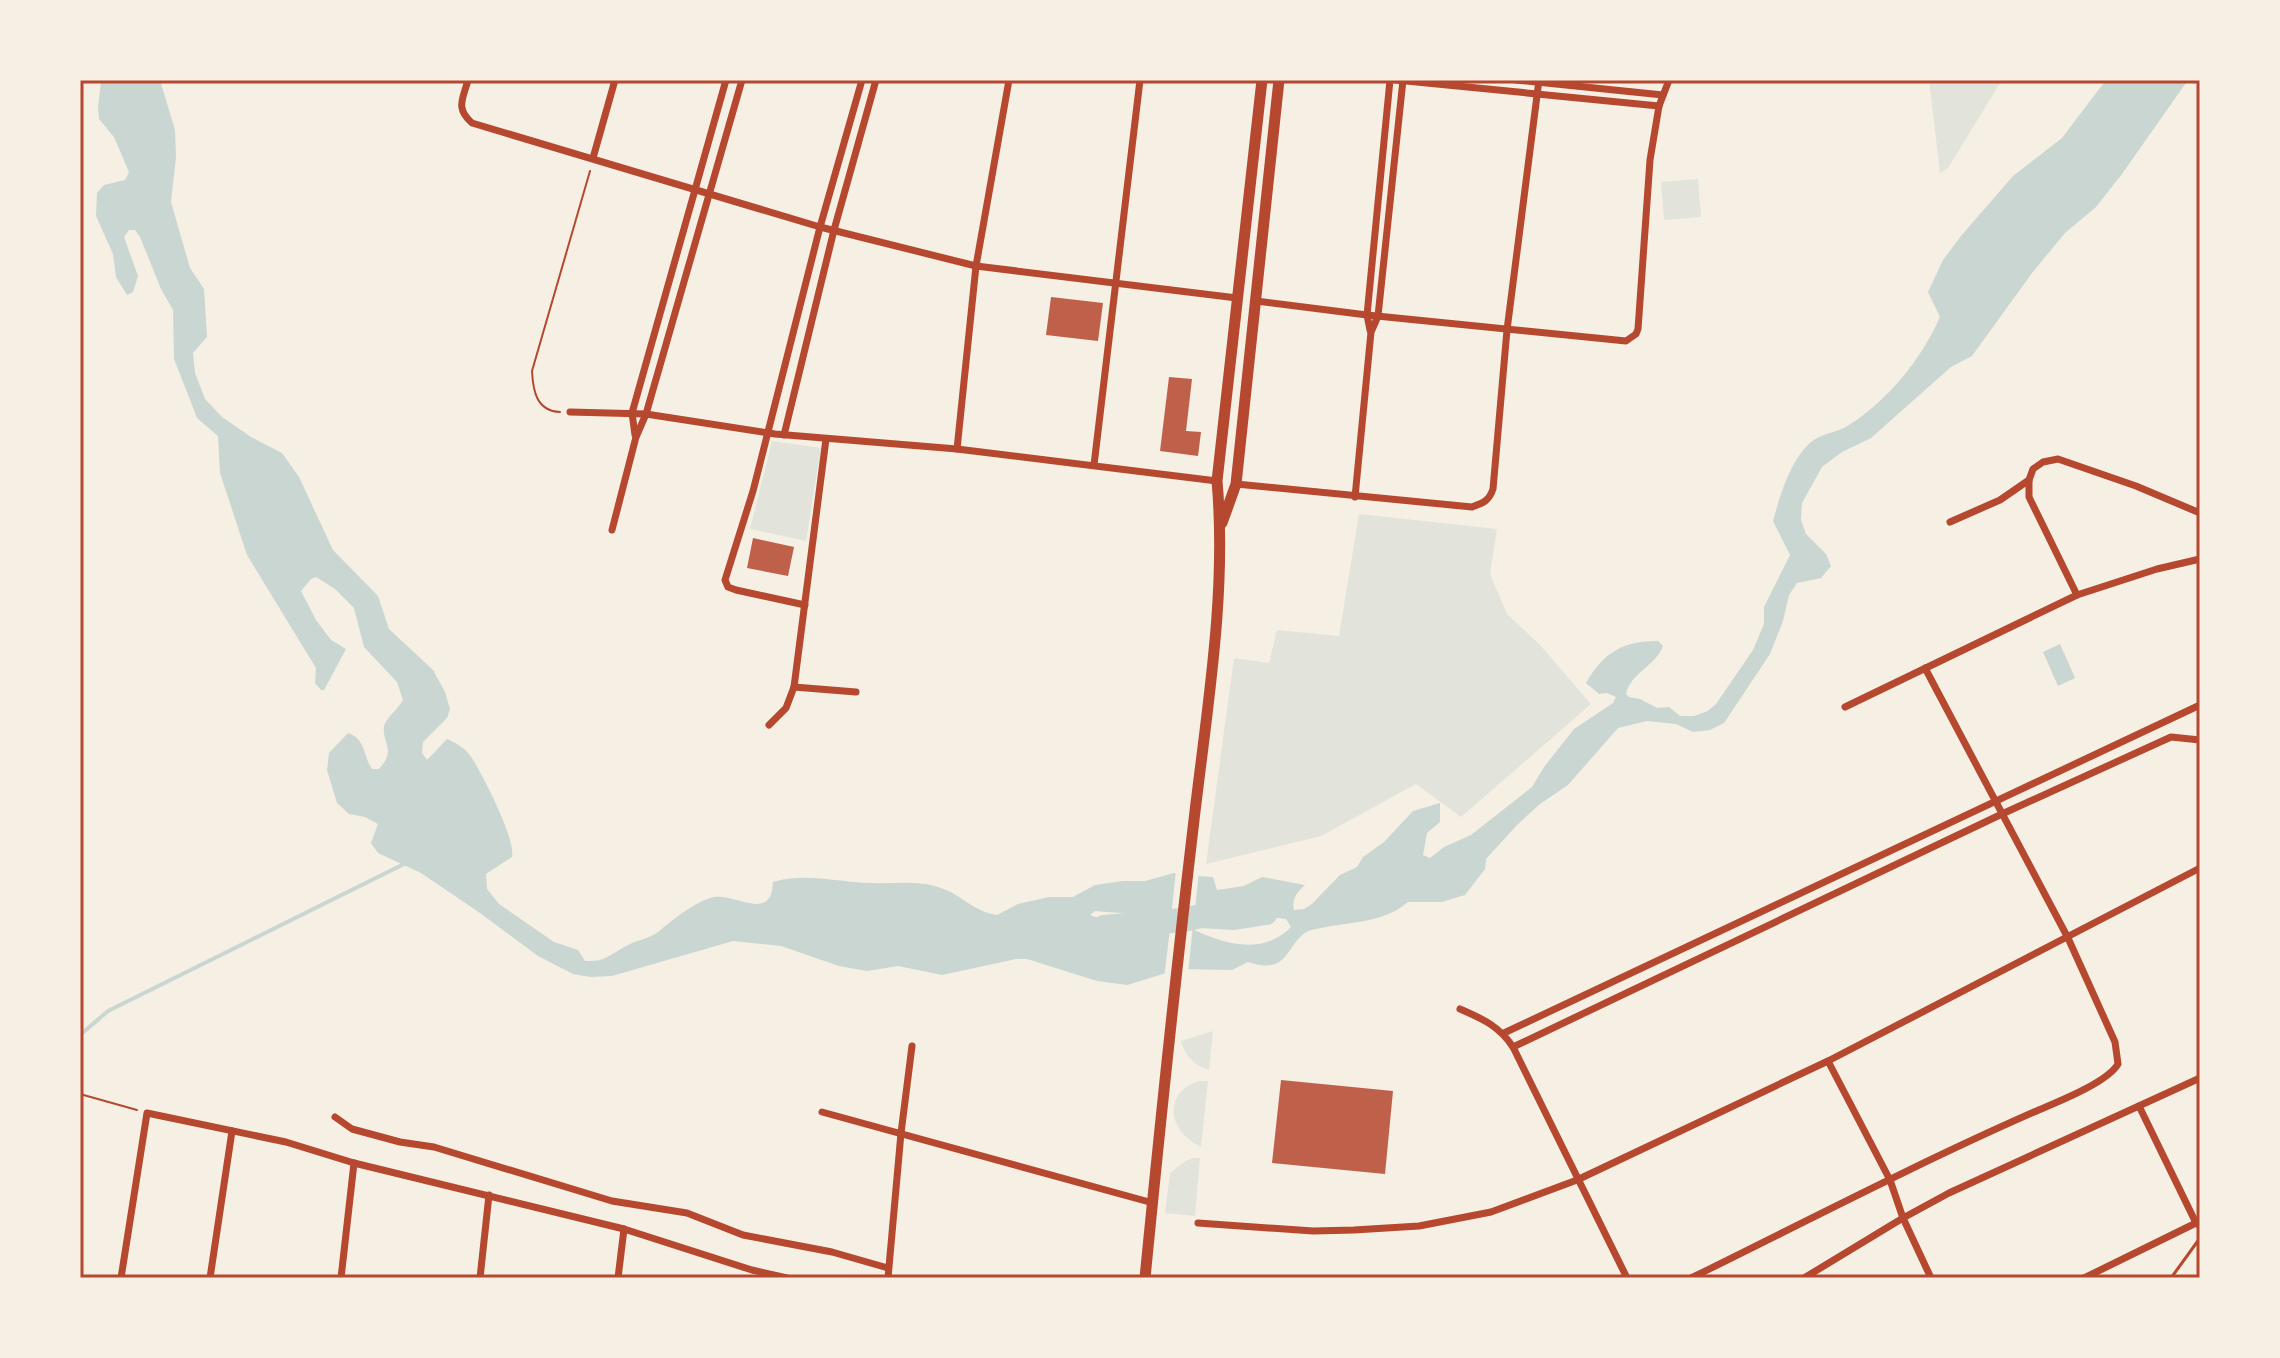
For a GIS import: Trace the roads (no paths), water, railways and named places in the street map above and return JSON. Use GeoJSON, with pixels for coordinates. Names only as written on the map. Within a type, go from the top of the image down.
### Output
{"type":"FeatureCollection","features":[{"type":"Feature","properties":{"kind":"main road"},"geometry":{"type":"LineString","coordinates":[[1145,1278],[1213,655],[1221,528],[1217,481],[1262,80]]}},
{"type":"Feature","properties":{"kind":"main road"},"geometry":{"type":"LineString","coordinates":[[1221,528],[1236,484],[1279,80]]}},
{"type":"Feature","properties":{"kind":"street"},"geometry":{"type":"LineString","coordinates":[[468,80],[461,107],[462,114],[472,123],[820,227],[976,266],[1237,298]]}},
{"type":"Feature","properties":{"kind":"street"},"geometry":{"type":"LineString","coordinates":[[593,158],[615,80]]}},
{"type":"Feature","properties":{"kind":"street"},"geometry":{"type":"LineString","coordinates":[[636,437],[632,413],[726,80]]}},
{"type":"Feature","properties":{"kind":"street"},"geometry":{"type":"LineString","coordinates":[[612,530],[636,437],[646,414],[742,80]]}},
{"type":"Feature","properties":{"kind":"street"},"geometry":{"type":"LineString","coordinates":[[805,605],[736,590],[728,587],[725,580],[753,491],[820,227],[862,80]]}},
{"type":"Feature","properties":{"kind":"street"},"geometry":{"type":"LineString","coordinates":[[784,435],[834,230],[876,80]]}},
{"type":"Feature","properties":{"kind":"street"},"geometry":{"type":"LineString","coordinates":[[957,449],[976,266],[1009,80]]}},
{"type":"Feature","properties":{"kind":"street"},"geometry":{"type":"LineString","coordinates":[[1094,465],[1140,80]]}},
{"type":"Feature","properties":{"kind":"street"},"geometry":{"type":"LineString","coordinates":[[1371,332],[1367,315],[1393,80],[1659,106]]}},
{"type":"Feature","properties":{"kind":"street"},"geometry":{"type":"LineString","coordinates":[[1355,497],[1371,332],[1378,316],[1403,80]]}},
{"type":"Feature","properties":{"kind":"street"},"geometry":{"type":"LineString","coordinates":[[1516,80],[1663,95]]}},
{"type":"Feature","properties":{"kind":"street"},"geometry":{"type":"LineString","coordinates":[[1256,301],[1626,341],[1638,329],[1650,160],[1659,106],[1669,80]]}},
{"type":"Feature","properties":{"kind":"street"},"geometry":{"type":"LineString","coordinates":[[1236,484],[1472,507],[1485,503],[1493,489],[1507,330],[1539,81]]}},
{"type":"Feature","properties":{"kind":"street"},"geometry":{"type":"LineString","coordinates":[[570,412],[646,414],[766,433],[957,449],[1217,481]]}},
{"type":"Feature","properties":{"kind":"street"},"geometry":{"type":"LineString","coordinates":[[769,725],[786,708],[794,687],[826,439]]}},
{"type":"Feature","properties":{"kind":"street"},"geometry":{"type":"LineString","coordinates":[[2077,595],[2029,497],[2029,480],[2033,469],[2043,462],[2058,459],[2136,486],[2200,513]]}},
{"type":"Feature","properties":{"kind":"street"},"geometry":{"type":"LineString","coordinates":[[1950,522],[2000,500],[2029,480]]}},
{"type":"Feature","properties":{"kind":"street"},"geometry":{"type":"LineString","coordinates":[[1845,707],[2077,595],[2157,569],[2200,559]]}},
{"type":"Feature","properties":{"kind":"street"},"geometry":{"type":"LineString","coordinates":[[1691,1278],[2108,1076],[2118,1064],[2115,1042],[2068,938],[1925,668]]}},
{"type":"Feature","properties":{"kind":"street"},"geometry":{"type":"LineString","coordinates":[[794,687],[856,692]]}},
{"type":"Feature","properties":{"kind":"street"},"geometry":{"type":"LineString","coordinates":[[1504,1033],[2200,705]]}},
{"type":"Feature","properties":{"kind":"street"},"geometry":{"type":"LineString","coordinates":[[1513,1047],[2171,737],[2200,740]]}},
{"type":"Feature","properties":{"kind":"street"},"geometry":{"type":"LineString","coordinates":[[1198,1223],[1313,1231],[1419,1226],[1491,1212],[1577,1180],[1828,1061],[2200,868]]}},
{"type":"Feature","properties":{"kind":"street"},"geometry":{"type":"LineString","coordinates":[[1460,1009],[1491,1023],[1504,1033],[1513,1047],[1627,1278]]}},
{"type":"Feature","properties":{"kind":"street"},"geometry":{"type":"LineString","coordinates":[[886,1278],[912,1046]]}},
{"type":"Feature","properties":{"kind":"street"},"geometry":{"type":"LineString","coordinates":[[1828,1061],[1890,1180],[1903,1218],[1931,1278]]}},
{"type":"Feature","properties":{"kind":"street"},"geometry":{"type":"LineString","coordinates":[[1804,1278],[1949,1193],[2200,1078]]}},
{"type":"Feature","properties":{"kind":"street"},"geometry":{"type":"LineString","coordinates":[[2084,1278],[2198,1225],[2139,1106]]}},
{"type":"Feature","properties":{"kind":"street"},"geometry":{"type":"LineString","coordinates":[[822,1112],[1153,1203]]}},
{"type":"Feature","properties":{"kind":"street"},"geometry":{"type":"LineString","coordinates":[[121,1278],[147,1113],[286,1142],[354,1163],[624,1229],[752,1274],[787,1278]]}},
{"type":"Feature","properties":{"kind":"street"},"geometry":{"type":"LineString","coordinates":[[335,1117],[352,1129],[400,1142],[434,1147],[612,1201],[687,1213],[743,1235],[832,1252],[888,1268]]}},
{"type":"Feature","properties":{"kind":"street"},"geometry":{"type":"LineString","coordinates":[[210,1278],[232,1131]]}},
{"type":"Feature","properties":{"kind":"street"},"geometry":{"type":"LineString","coordinates":[[341,1278],[354,1163]]}},
{"type":"Feature","properties":{"kind":"street"},"geometry":{"type":"LineString","coordinates":[[480,1278],[489,1195]]}},
{"type":"Feature","properties":{"kind":"street"},"geometry":{"type":"LineString","coordinates":[[618,1278],[624,1229]]}},
{"type":"Feature","properties":{"kind":"lane"},"geometry":{"type":"LineString","coordinates":[[2171,1278],[2200,1238]]}},
{"type":"Feature","properties":{"kind":"waterway"},"geometry":{"type":"LineString","coordinates":[[80,1035],[108,1011],[406,863]]}},
{"type":"Feature","properties":{"kind":"waterway"},"geometry":{"type":"LineString","coordinates":[[1104,927],[1201,916],[1234,918],[1266,913]]}}]}
